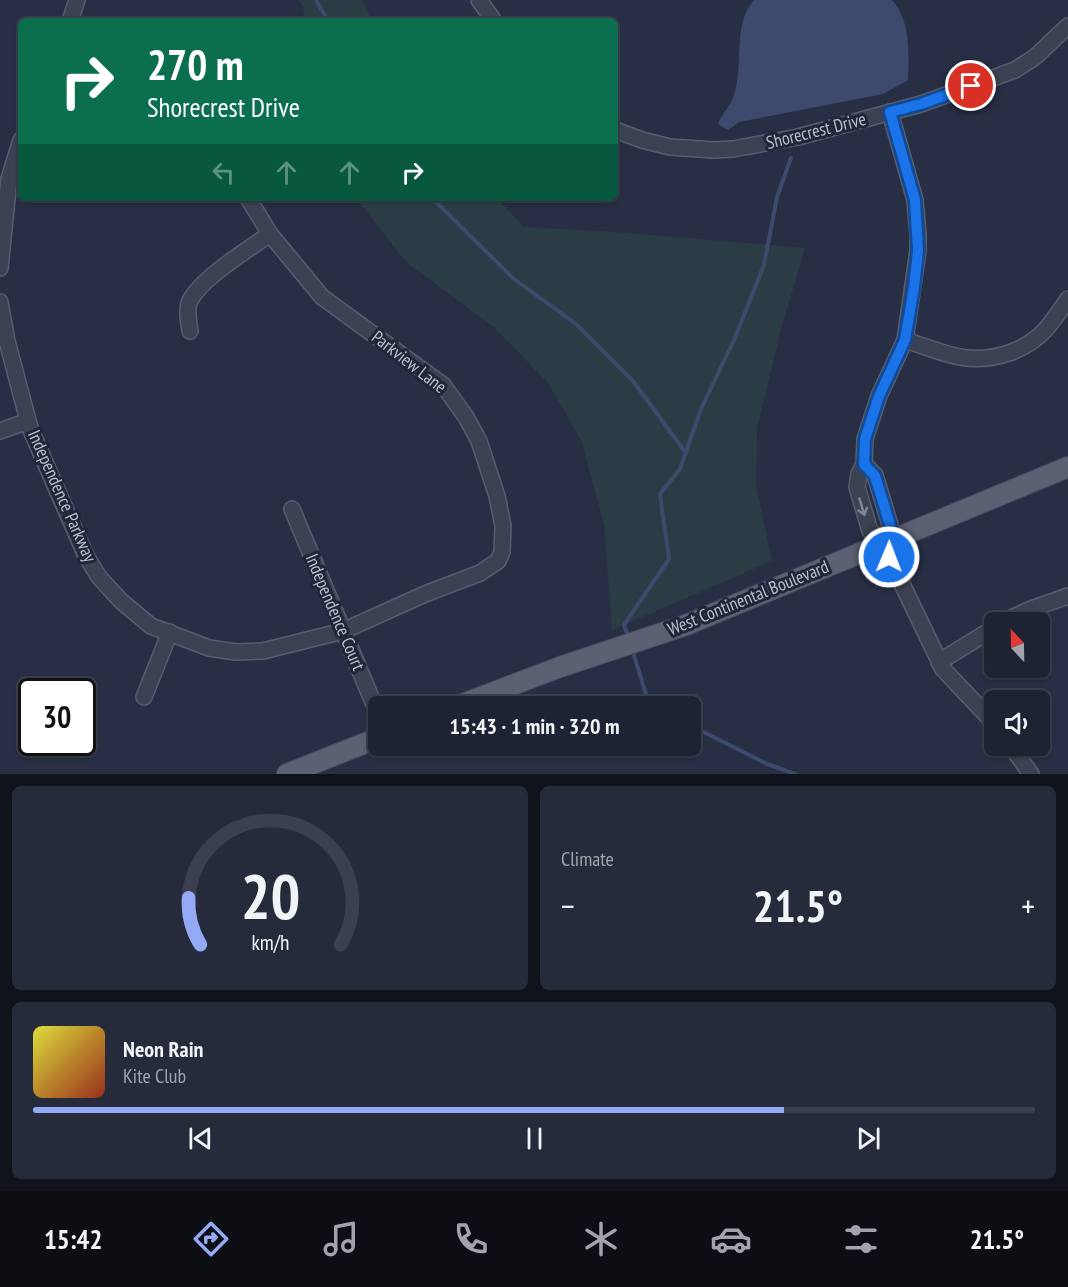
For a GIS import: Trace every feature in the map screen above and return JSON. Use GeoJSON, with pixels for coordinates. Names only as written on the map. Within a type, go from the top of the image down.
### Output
{"type":"FeatureCollection","features":[{"type":"Feature","properties":{"kind":"main road","name":"West Continental Boulevard"},"geometry":{"type":"LineString","coordinates":[[484,696],[674,629],[1068,467]]}},
{"type":"Feature","properties":{"kind":"main road"},"geometry":{"type":"LineString","coordinates":[[287,774],[368,742]]}},
{"type":"Feature","properties":{"kind":"street"},"geometry":{"type":"LineString","coordinates":[[71,18],[78,0]]}},
{"type":"Feature","properties":{"kind":"street"},"geometry":{"type":"LineString","coordinates":[[479,0],[492,18]]}},
{"type":"Feature","properties":{"kind":"street","name":"Shorecrest Drive"},"geometry":{"type":"LineString","coordinates":[[618,131],[670,147],[733,149],[798,137],[921,104],[1015,70],[1035,57],[1068,26]]}},
{"type":"Feature","properties":{"kind":"street"},"geometry":{"type":"LineString","coordinates":[[887,542],[870,531],[861,507],[857,487],[859,474],[864,464],[865,439],[879,396],[905,340],[914,287],[918,234],[915,200],[890,112]]}},
{"type":"Feature","properties":{"kind":"street"},"geometry":{"type":"LineString","coordinates":[[0,268],[2,216],[9,179],[18,150]]}},
{"type":"Feature","properties":{"kind":"street","name":"Parkview Lane"},"geometry":{"type":"LineString","coordinates":[[251,201],[270,234],[322,297],[443,385],[456,401],[479,441],[497,496],[503,526],[502,552],[498,561]]}},
{"type":"Feature","properties":{"kind":"street"},"geometry":{"type":"LineString","coordinates":[[190,331],[187,310],[195,294],[207,280],[270,234]]}},
{"type":"Feature","properties":{"kind":"street"},"geometry":{"type":"LineString","coordinates":[[905,340],[966,358],[984,359],[1003,356],[1035,339],[1047,328],[1068,299]]}},
{"type":"Feature","properties":{"kind":"street","name":"Independence Parkway"},"geometry":{"type":"LineString","coordinates":[[0,302],[7,341],[28,421],[86,556],[99,577],[121,601],[151,626],[209,648],[236,652],[263,651],[344,631],[426,594],[480,573],[498,561]]}},
{"type":"Feature","properties":{"kind":"street"},"geometry":{"type":"LineString","coordinates":[[0,431],[28,421]]}},
{"type":"Feature","properties":{"kind":"street"},"geometry":{"type":"LineString","coordinates":[[864,464],[875,476],[890,525],[887,542],[889,557],[939,663],[984,712]]}},
{"type":"Feature","properties":{"kind":"street","name":"Independence Court"},"geometry":{"type":"LineString","coordinates":[[292,509],[371,696]]}},
{"type":"Feature","properties":{"kind":"street"},"geometry":{"type":"LineString","coordinates":[[1025,612],[1068,596]]}},
{"type":"Feature","properties":{"kind":"street"},"geometry":{"type":"LineString","coordinates":[[144,697],[170,632]]}},
{"type":"Feature","properties":{"kind":"street"},"geometry":{"type":"LineString","coordinates":[[939,663],[984,634]]}},
{"type":"Feature","properties":{"kind":"street"},"geometry":{"type":"LineString","coordinates":[[1018,756],[1031,774]]}},
{"type":"Feature","properties":{"kind":"shaded area"},"geometry":{"type":"Polygon","coordinates":[[[298,0],[362,0],[371,18],[305,18],[303,7],[298,0]]]}},
{"type":"Feature","properties":{"kind":"shaded area"},"geometry":{"type":"Polygon","coordinates":[[[358,201],[500,201],[523,227],[616,232],[805,248],[781,329],[757,429],[756,485],[772,561],[612,630],[604,524],[581,440],[548,383],[495,328],[406,262],[358,201]]]}},
{"type":"Feature","properties":{"kind":"water"},"geometry":{"type":"Polygon","coordinates":[[[754,0],[892,0],[906,28],[908,80],[883,94],[739,122],[728,130],[718,124],[734,95],[743,21],[754,0]]]}},
{"type":"Feature","properties":{"kind":"waterway"},"geometry":{"type":"LineString","coordinates":[[316,0],[326,18]]}},
{"type":"Feature","properties":{"kind":"waterway"},"geometry":{"type":"LineString","coordinates":[[629,639],[624,625],[669,559],[660,494],[680,469],[701,409],[734,340],[764,265],[777,197],[791,158]]}},
{"type":"Feature","properties":{"kind":"waterway"},"geometry":{"type":"LineString","coordinates":[[435,201],[514,279],[576,324],[633,381],[686,453]]}},
{"type":"Feature","properties":{"kind":"waterway"},"geometry":{"type":"LineString","coordinates":[[632,649],[647,696]]}},
{"type":"Feature","properties":{"kind":"waterway"},"geometry":{"type":"LineString","coordinates":[[701,731],[767,764],[795,774]]}},
{"type":"Feature","properties":{"kind":"route"},"geometry":{"type":"LineString","coordinates":[[889,557],[887,542],[890,525],[875,476],[864,464],[865,439],[879,396],[905,340],[918,251],[915,200],[890,112],[921,104],[971,86]]}}]}
